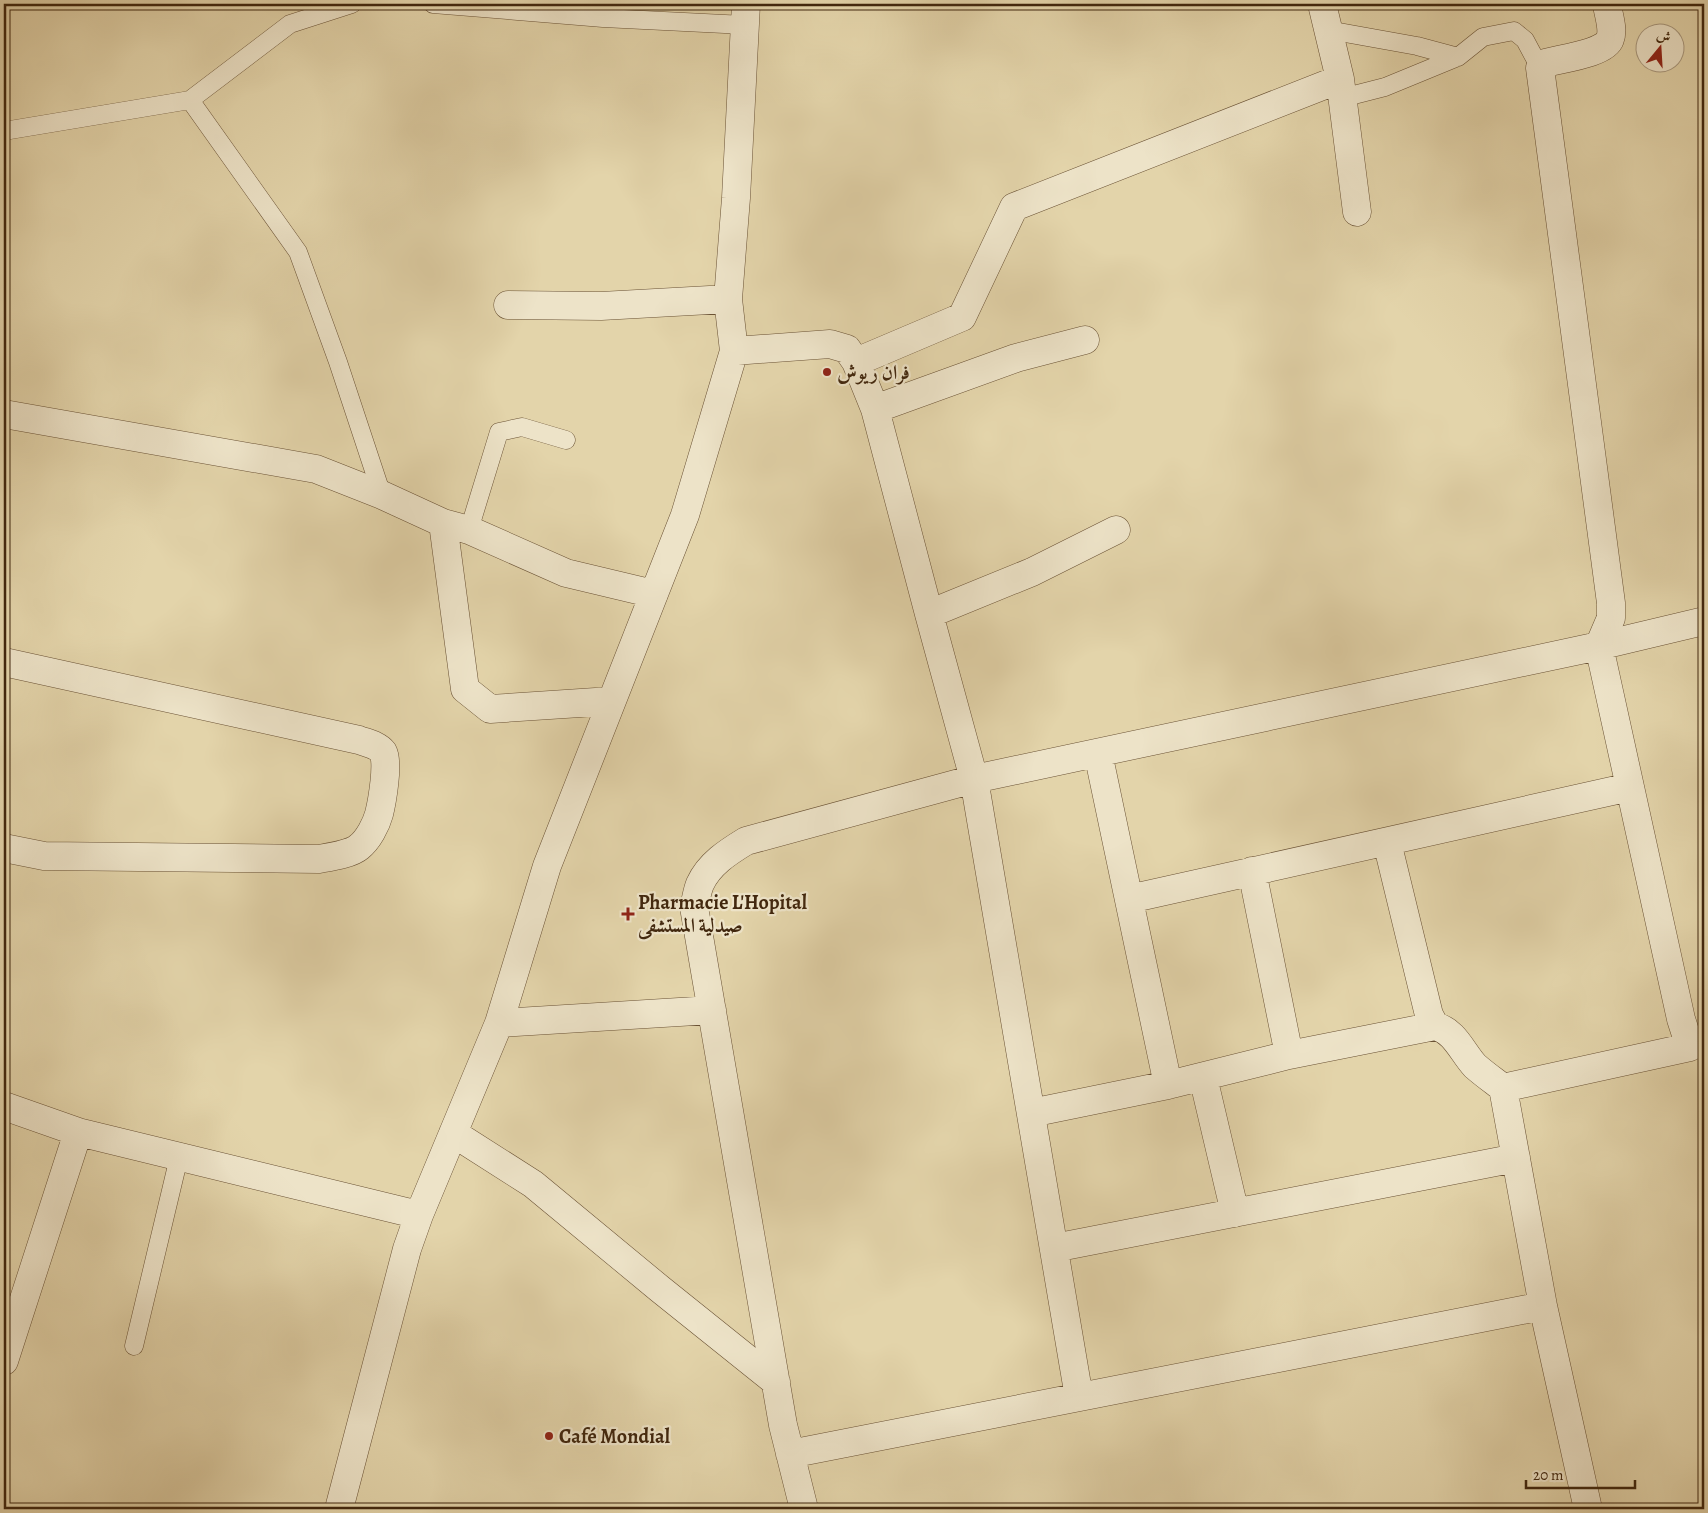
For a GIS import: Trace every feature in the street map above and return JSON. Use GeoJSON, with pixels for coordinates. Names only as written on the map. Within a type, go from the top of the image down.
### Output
{"type":"FeatureCollection","features":[{"type":"Feature","properties":{"kind":"street"},"geometry":{"type":"LineString","coordinates":[[1503,1088],[1697,1046],[1681,1019],[1599,646],[1611,618],[1611,603],[1540,68],[1542,64],[1593,51],[1605,46],[1611,38],[1607,4]]}},
{"type":"Feature","properties":{"kind":"street"},"geometry":{"type":"LineString","coordinates":[[338,1509],[407,1249],[419,1215],[500,1023],[547,866],[684,515],[734,351],[728,298],[745,14]]}},
{"type":"Feature","properties":{"kind":"street"},"geometry":{"type":"LineString","coordinates":[[1325,17],[1341,88],[1357,212]]}},
{"type":"Feature","properties":{"kind":"street"},"geometry":{"type":"LineString","coordinates":[[856,362],[962,317],[1014,207],[1341,88]]}},
{"type":"Feature","properties":{"kind":"street"},"geometry":{"type":"LineString","coordinates":[[508,305],[601,306],[728,298]]}},
{"type":"Feature","properties":{"kind":"street"},"geometry":{"type":"LineString","coordinates":[[876,409],[1016,358],[1085,340]]}},
{"type":"Feature","properties":{"kind":"street"},"geometry":{"type":"LineString","coordinates":[[734,351],[830,344],[847,349],[856,362],[876,409],[974,779],[1079,1397]]}},
{"type":"Feature","properties":{"kind":"street"},"geometry":{"type":"LineString","coordinates":[[4,414],[316,469],[382,495],[443,523],[469,530],[566,573],[654,594]]}},
{"type":"Feature","properties":{"kind":"street"},"geometry":{"type":"LineString","coordinates":[[443,523],[464,689],[490,709],[611,701]]}},
{"type":"Feature","properties":{"kind":"street"},"geometry":{"type":"LineString","coordinates":[[929,614],[1032,572],[1116,530]]}},
{"type":"Feature","properties":{"kind":"street"},"geometry":{"type":"LineString","coordinates":[[804,1509],[790,1454],[776,1382],[694,907],[700,884],[712,866],[727,852],[746,841],[974,779],[1599,646],[1704,621]]}},
{"type":"Feature","properties":{"kind":"street"},"geometry":{"type":"LineString","coordinates":[[4,662],[359,740],[374,745],[382,752],[386,763],[379,815],[372,831],[359,847],[338,855],[319,859],[44,856],[4,848]]}},
{"type":"Feature","properties":{"kind":"street"},"geometry":{"type":"LineString","coordinates":[[1098,752],[1168,1085]]}},
{"type":"Feature","properties":{"kind":"street"},"geometry":{"type":"LineString","coordinates":[[1129,899],[1630,787]]}},
{"type":"Feature","properties":{"kind":"street"},"geometry":{"type":"LineString","coordinates":[[1387,842],[1430,1015],[1435,1026]]}},
{"type":"Feature","properties":{"kind":"street"},"geometry":{"type":"LineString","coordinates":[[1252,871],[1289,1055]]}},
{"type":"Feature","properties":{"kind":"street"},"geometry":{"type":"LineString","coordinates":[[500,1023],[712,1010]]}},
{"type":"Feature","properties":{"kind":"street"},"geometry":{"type":"LineString","coordinates":[[1031,1113],[1168,1085],[1289,1055],[1435,1026],[1444,1028],[1475,1066],[1503,1088],[1543,1306],[1588,1509]]}},
{"type":"Feature","properties":{"kind":"street"},"geometry":{"type":"LineString","coordinates":[[1203,1077],[1235,1213]]}},
{"type":"Feature","properties":{"kind":"street"},"geometry":{"type":"LineString","coordinates":[[4,1106],[78,1132],[419,1215]]}},
{"type":"Feature","properties":{"kind":"street"},"geometry":{"type":"LineString","coordinates":[[4,1361],[78,1132]]}},
{"type":"Feature","properties":{"kind":"street"},"geometry":{"type":"LineString","coordinates":[[453,1133],[533,1184],[776,1382]]}},
{"type":"Feature","properties":{"kind":"street"},"geometry":{"type":"LineString","coordinates":[[1054,1248],[1516,1158]]}},
{"type":"Feature","properties":{"kind":"street"},"geometry":{"type":"LineString","coordinates":[[790,1454],[1543,1306]]}},
{"type":"Feature","properties":{"kind":"lane"},"geometry":{"type":"LineString","coordinates":[[4,131],[190,100],[290,24],[352,4]]}},
{"type":"Feature","properties":{"kind":"lane"},"geometry":{"type":"LineString","coordinates":[[433,4],[603,18],[745,14]]}},
{"type":"Feature","properties":{"kind":"lane"},"geometry":{"type":"LineString","coordinates":[[1325,17],[1458,57]]}},
{"type":"Feature","properties":{"kind":"lane"},"geometry":{"type":"LineString","coordinates":[[1341,88],[1385,87],[1458,57],[1483,37],[1514,31],[1524,40],[1540,68]]}},
{"type":"Feature","properties":{"kind":"lane"},"geometry":{"type":"LineString","coordinates":[[190,100],[298,252],[338,362],[382,495]]}},
{"type":"Feature","properties":{"kind":"lane"},"geometry":{"type":"LineString","coordinates":[[469,530],[500,432],[522,427],[566,440]]}},
{"type":"Feature","properties":{"kind":"lane"},"geometry":{"type":"LineString","coordinates":[[134,1346],[179,1157]]}},
{"type":"Feature","properties":{"kind":"place","name":"فران ريوش"},"geometry":{"type":"Point","coordinates":[827,372]}},
{"type":"Feature","properties":{"kind":"place","name":"Pharmacie L'Hopital صيدلية المستشفى"},"geometry":{"type":"Point","coordinates":[628,914]}},
{"type":"Feature","properties":{"kind":"place","name":"Café Mondial"},"geometry":{"type":"Point","coordinates":[549,1436]}}]}
